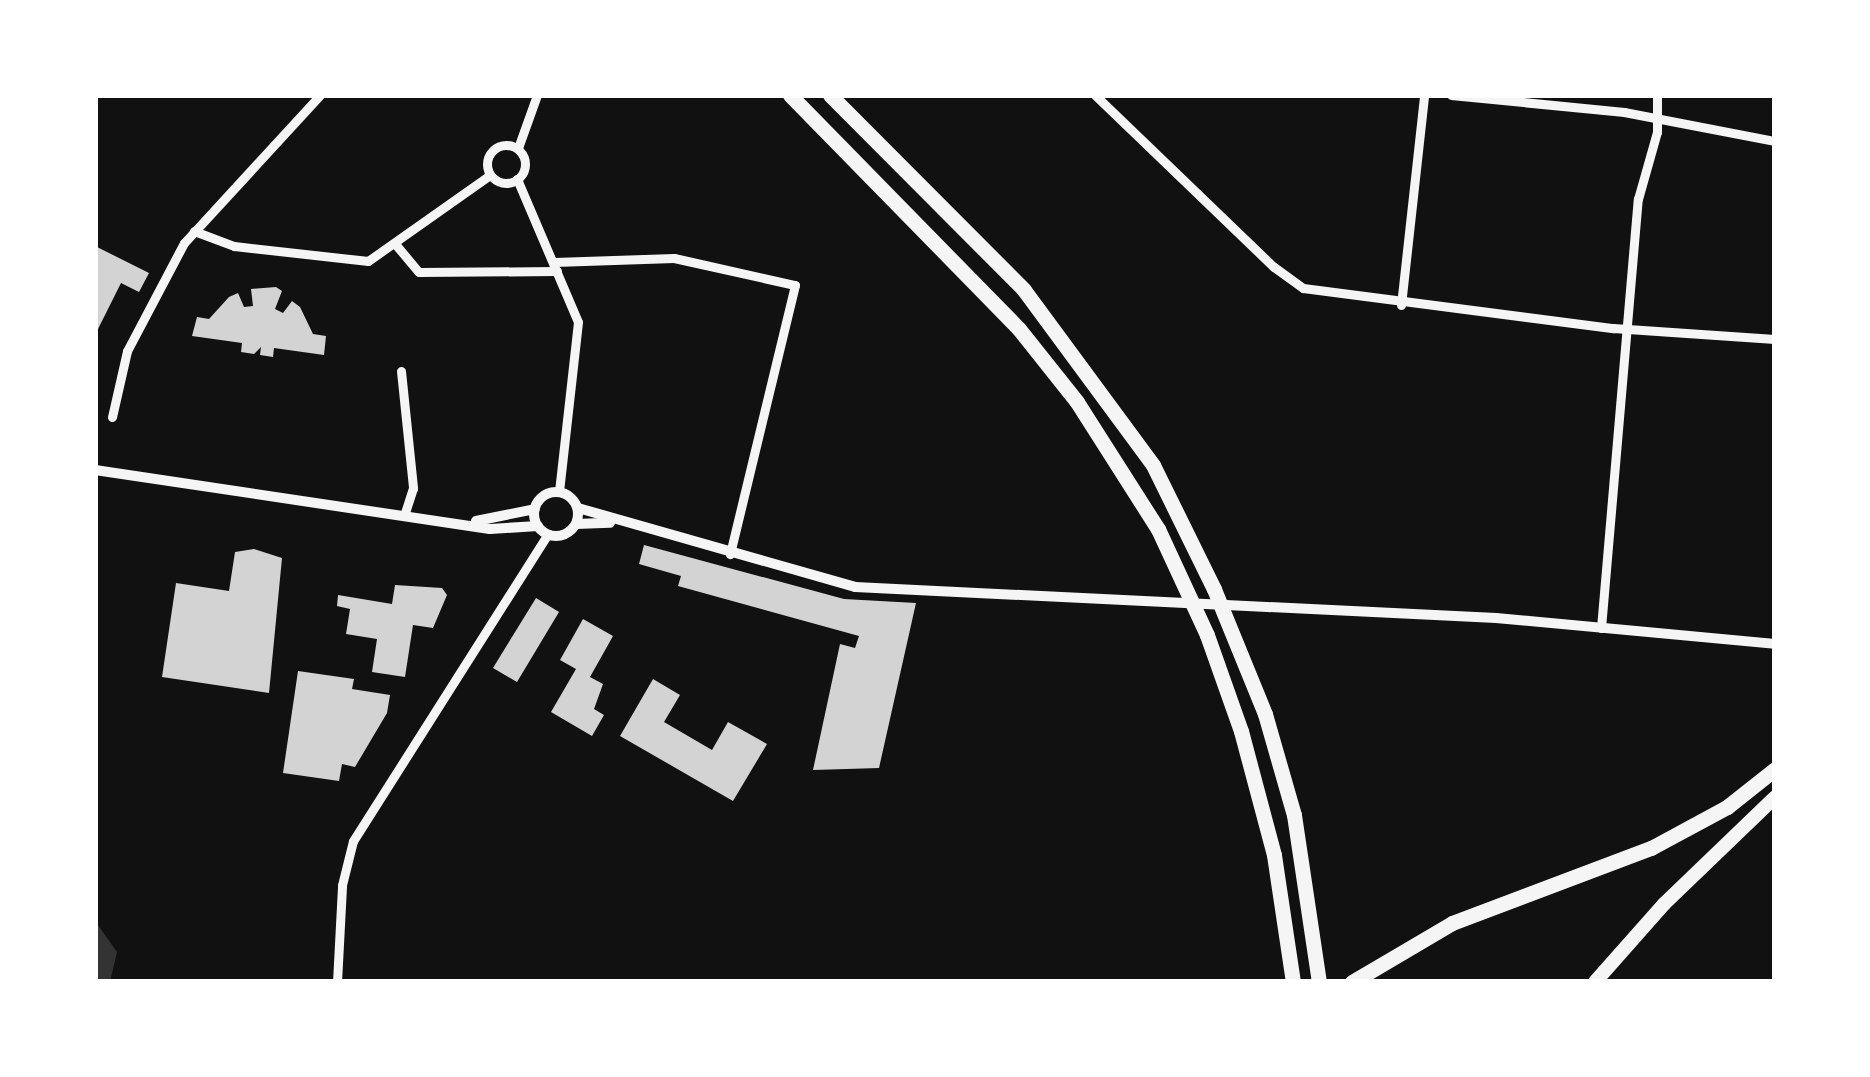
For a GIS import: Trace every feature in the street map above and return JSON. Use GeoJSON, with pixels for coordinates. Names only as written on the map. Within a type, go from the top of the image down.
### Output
{"type":"FeatureCollection","features":[{"type":"Feature","properties":{"kind":"highway"},"geometry":{"type":"LineString","coordinates":[[788,95],[974,279],[1050,366],[1131,482],[1207,635],[1260,798],[1293,982]]}},
{"type":"Feature","properties":{"kind":"highway"},"geometry":{"type":"LineString","coordinates":[[830,95],[1062,337],[1153,465],[1235,636],[1294,815],[1318,982]]}},
{"type":"Feature","properties":{"kind":"highway"},"geometry":{"type":"LineString","coordinates":[[1352,982],[1452,923],[1651,848],[1727,807],[1775,769]]}},
{"type":"Feature","properties":{"kind":"main road"},"geometry":{"type":"LineString","coordinates":[[1595,982],[1664,904],[1775,797]]}},
{"type":"Feature","properties":{"kind":"street"},"geometry":{"type":"LineString","coordinates":[[112,418],[127,351],[194,231],[320,95]]}},
{"type":"Feature","properties":{"kind":"street"},"geometry":{"type":"LineString","coordinates":[[517,180],[525,166],[518,148],[537,95]]}},
{"type":"Feature","properties":{"kind":"street"},"geometry":{"type":"LineString","coordinates":[[1095,95],[1287,279],[1320,292],[1401,305],[1630,330],[1775,340]]}},
{"type":"Feature","properties":{"kind":"street"},"geometry":{"type":"LineString","coordinates":[[1401,305],[1424,95]]}},
{"type":"Feature","properties":{"kind":"street"},"geometry":{"type":"LineString","coordinates":[[1450,95],[1658,120],[1775,141]]}},
{"type":"Feature","properties":{"kind":"street"},"geometry":{"type":"LineString","coordinates":[[1601,628],[1630,330],[1638,200],[1658,120],[1657,95]]}},
{"type":"Feature","properties":{"kind":"street"},"geometry":{"type":"LineString","coordinates":[[194,231],[234,246],[348,261],[368,260],[396,245],[490,175],[492,150],[518,148]]}},
{"type":"Feature","properties":{"kind":"street"},"geometry":{"type":"LineString","coordinates":[[490,175],[501,182],[517,180]]}},
{"type":"Feature","properties":{"kind":"street"},"geometry":{"type":"LineString","coordinates":[[517,180],[556,266],[578,330],[559,492]]}},
{"type":"Feature","properties":{"kind":"street"},"geometry":{"type":"LineString","coordinates":[[396,245],[419,272],[674,258],[796,285],[730,554]]}},
{"type":"Feature","properties":{"kind":"street"},"geometry":{"type":"LineString","coordinates":[[400,371],[413,488],[404,515]]}},
{"type":"Feature","properties":{"kind":"street"},"geometry":{"type":"LineString","coordinates":[[95,470],[506,531],[538,526]]}},
{"type":"Feature","properties":{"kind":"street"},"geometry":{"type":"LineString","coordinates":[[559,492],[578,508],[616,523],[856,587],[1601,628],[1775,644]]}},
{"type":"Feature","properties":{"kind":"street"},"geometry":{"type":"LineString","coordinates":[[435,520],[489,522],[535,509],[544,496],[559,492]]}},
{"type":"Feature","properties":{"kind":"street"},"geometry":{"type":"LineString","coordinates":[[576,524],[578,508]]}},
{"type":"Feature","properties":{"kind":"street"},"geometry":{"type":"LineString","coordinates":[[535,509],[538,526],[548,534],[562,536],[576,524],[616,523]]}},
{"type":"Feature","properties":{"kind":"street"},"geometry":{"type":"LineString","coordinates":[[337,982],[342,886],[353,841],[548,534]]}},
{"type":"Feature","properties":{"kind":"shaded area"},"geometry":{"type":"Polygon","coordinates":[[[95,921],[117,952],[110,982],[95,982],[95,921]]]}},
{"type":"Feature","properties":{"kind":"building"},"geometry":{"type":"Polygon","coordinates":[[[95,246],[149,273],[139,292],[121,283],[95,335],[95,246]]]}},
{"type":"Feature","properties":{"kind":"building"},"geometry":{"type":"Polygon","coordinates":[[[276,287],[282,291],[275,309],[283,313],[292,301],[300,307],[313,334],[326,336],[324,355],[274,348],[273,357],[260,355],[261,347],[254,354],[241,352],[242,343],[192,336],[197,317],[209,319],[229,297],[238,293],[244,307],[253,306],[251,289],[276,287]]]}},
{"type":"Feature","properties":{"kind":"building"},"geometry":{"type":"Polygon","coordinates":[[[644,545],[844,599],[916,603],[879,768],[813,770],[840,644],[855,648],[859,636],[678,586],[681,576],[639,564],[644,545]]]}},
{"type":"Feature","properties":{"kind":"building"},"geometry":{"type":"Polygon","coordinates":[[[254,549],[282,558],[269,693],[162,677],[176,583],[229,591],[235,552],[254,549]]]}},
{"type":"Feature","properties":{"kind":"building"},"geometry":{"type":"Polygon","coordinates":[[[395,585],[442,588],[447,595],[433,628],[413,625],[405,677],[372,672],[377,639],[346,634],[350,609],[337,606],[338,595],[392,604],[395,585]]]}},
{"type":"Feature","properties":{"kind":"building"},"geometry":{"type":"Polygon","coordinates":[[[536,598],[559,612],[517,682],[493,668],[536,598]]]}},
{"type":"Feature","properties":{"kind":"building"},"geometry":{"type":"Polygon","coordinates":[[[583,619],[613,636],[590,677],[603,684],[594,709],[604,715],[592,736],[551,712],[576,669],[560,660],[583,619]]]}},
{"type":"Feature","properties":{"kind":"building"},"geometry":{"type":"Polygon","coordinates":[[[298,671],[354,679],[352,689],[390,695],[387,713],[355,767],[342,764],[339,781],[283,773],[298,671]]]}},
{"type":"Feature","properties":{"kind":"building"},"geometry":{"type":"Polygon","coordinates":[[[653,679],[680,695],[664,722],[712,750],[728,722],[767,744],[733,801],[620,736],[653,679]]]}}]}
